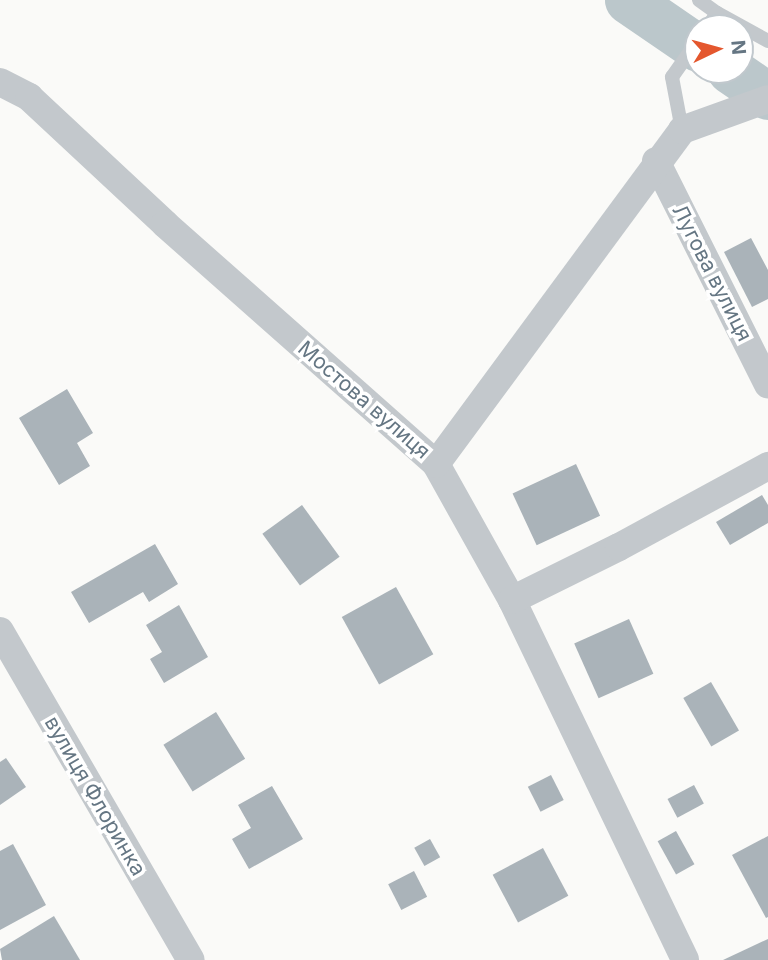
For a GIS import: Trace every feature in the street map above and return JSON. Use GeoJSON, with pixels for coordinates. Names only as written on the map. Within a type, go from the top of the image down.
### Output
{"type":"FeatureCollection","features":[{"type":"Feature","properties":{"kind":"street","name":"Мостова вулиця"},"geometry":{"type":"LineString","coordinates":[[0,82],[29,97],[165,224],[436,464],[512,600],[685,960]]}},
{"type":"Feature","properties":{"kind":"street"},"geometry":{"type":"LineString","coordinates":[[436,464],[656,161],[682,130],[768,99]]}},
{"type":"Feature","properties":{"kind":"street","name":"Лугова вулиця"},"geometry":{"type":"LineString","coordinates":[[656,161],[768,384]]}},
{"type":"Feature","properties":{"kind":"street"},"geometry":{"type":"LineString","coordinates":[[512,600],[631,541],[768,466]]}},
{"type":"Feature","properties":{"kind":"street","name":"вулиця Флоринка"},"geometry":{"type":"LineString","coordinates":[[0,631],[191,960]]}},
{"type":"Feature","properties":{"kind":"lane"},"geometry":{"type":"LineString","coordinates":[[682,130],[672,76],[684,59]]}},
{"type":"Feature","properties":{"kind":"building"},"geometry":{"type":"Polygon","coordinates":[[[751,238],[768,270],[768,299],[752,307],[724,252],[751,238]]]}},
{"type":"Feature","properties":{"kind":"building"},"geometry":{"type":"Polygon","coordinates":[[[67,389],[93,433],[77,443],[90,466],[59,485],[19,418],[67,389]]]}},
{"type":"Feature","properties":{"kind":"building"},"geometry":{"type":"Polygon","coordinates":[[[576,464],[600,516],[537,545],[513,494],[576,464]]]}},
{"type":"Feature","properties":{"kind":"building"},"geometry":{"type":"Polygon","coordinates":[[[762,495],[768,505],[768,523],[730,545],[716,522],[762,495]]]}},
{"type":"Feature","properties":{"kind":"building"},"geometry":{"type":"Polygon","coordinates":[[[302,505],[340,557],[300,586],[262,534],[302,505]]]}},
{"type":"Feature","properties":{"kind":"building"},"geometry":{"type":"Polygon","coordinates":[[[155,544],[178,584],[149,602],[143,592],[89,623],[71,592],[155,544]]]}},
{"type":"Feature","properties":{"kind":"building"},"geometry":{"type":"Polygon","coordinates":[[[396,587],[433,654],[379,684],[342,617],[396,587]]]}},
{"type":"Feature","properties":{"kind":"building"},"geometry":{"type":"Polygon","coordinates":[[[179,605],[208,657],[164,683],[150,659],[162,652],[146,625],[179,605]]]}},
{"type":"Feature","properties":{"kind":"building"},"geometry":{"type":"Polygon","coordinates":[[[629,619],[653,674],[599,698],[574,643],[629,619]]]}},
{"type":"Feature","properties":{"kind":"building"},"geometry":{"type":"Polygon","coordinates":[[[711,682],[739,730],[711,746],[683,698],[711,682]]]}},
{"type":"Feature","properties":{"kind":"building"},"geometry":{"type":"Polygon","coordinates":[[[216,712],[245,759],[193,791],[163,745],[216,712]]]}},
{"type":"Feature","properties":{"kind":"building"},"geometry":{"type":"Polygon","coordinates":[[[6,758],[26,787],[0,805],[0,762],[6,758]]]}},
{"type":"Feature","properties":{"kind":"building"},"geometry":{"type":"Polygon","coordinates":[[[551,775],[564,800],[541,812],[528,787],[551,775]]]}},
{"type":"Feature","properties":{"kind":"building"},"geometry":{"type":"Polygon","coordinates":[[[694,785],[704,804],[677,818],[668,799],[694,785]]]}},
{"type":"Feature","properties":{"kind":"building"},"geometry":{"type":"Polygon","coordinates":[[[272,786],[303,839],[249,869],[232,839],[251,828],[238,805],[272,786]]]}},
{"type":"Feature","properties":{"kind":"building"},"geometry":{"type":"Polygon","coordinates":[[[676,831],[694,864],[676,874],[658,841],[676,831]]]}},
{"type":"Feature","properties":{"kind":"building"},"geometry":{"type":"Polygon","coordinates":[[[768,836],[768,917],[766,918],[732,855],[768,836]]]}},
{"type":"Feature","properties":{"kind":"building"},"geometry":{"type":"Polygon","coordinates":[[[430,839],[440,857],[424,866],[414,848],[430,839]]]}},
{"type":"Feature","properties":{"kind":"building"},"geometry":{"type":"Polygon","coordinates":[[[13,844],[46,905],[0,930],[0,851],[13,844]]]}},
{"type":"Feature","properties":{"kind":"building"},"geometry":{"type":"Polygon","coordinates":[[[543,848],[568,896],[518,922],[493,875],[543,848]]]}},
{"type":"Feature","properties":{"kind":"building"},"geometry":{"type":"Polygon","coordinates":[[[414,871],[427,897],[401,910],[388,884],[414,871]]]}},
{"type":"Feature","properties":{"kind":"building"},"geometry":{"type":"Polygon","coordinates":[[[54,916],[80,960],[2,960],[0,949],[54,916]]]}},
{"type":"Feature","properties":{"kind":"building"},"geometry":{"type":"Polygon","coordinates":[[[768,939],[768,960],[723,960],[768,939]]]}},
{"type":"Feature","properties":{"kind":"waterway"},"geometry":{"type":"LineString","coordinates":[[628,0],[684,38]]}},
{"type":"Feature","properties":{"kind":"waterway"},"geometry":{"type":"LineString","coordinates":[[750,84],[768,96]]}}]}
